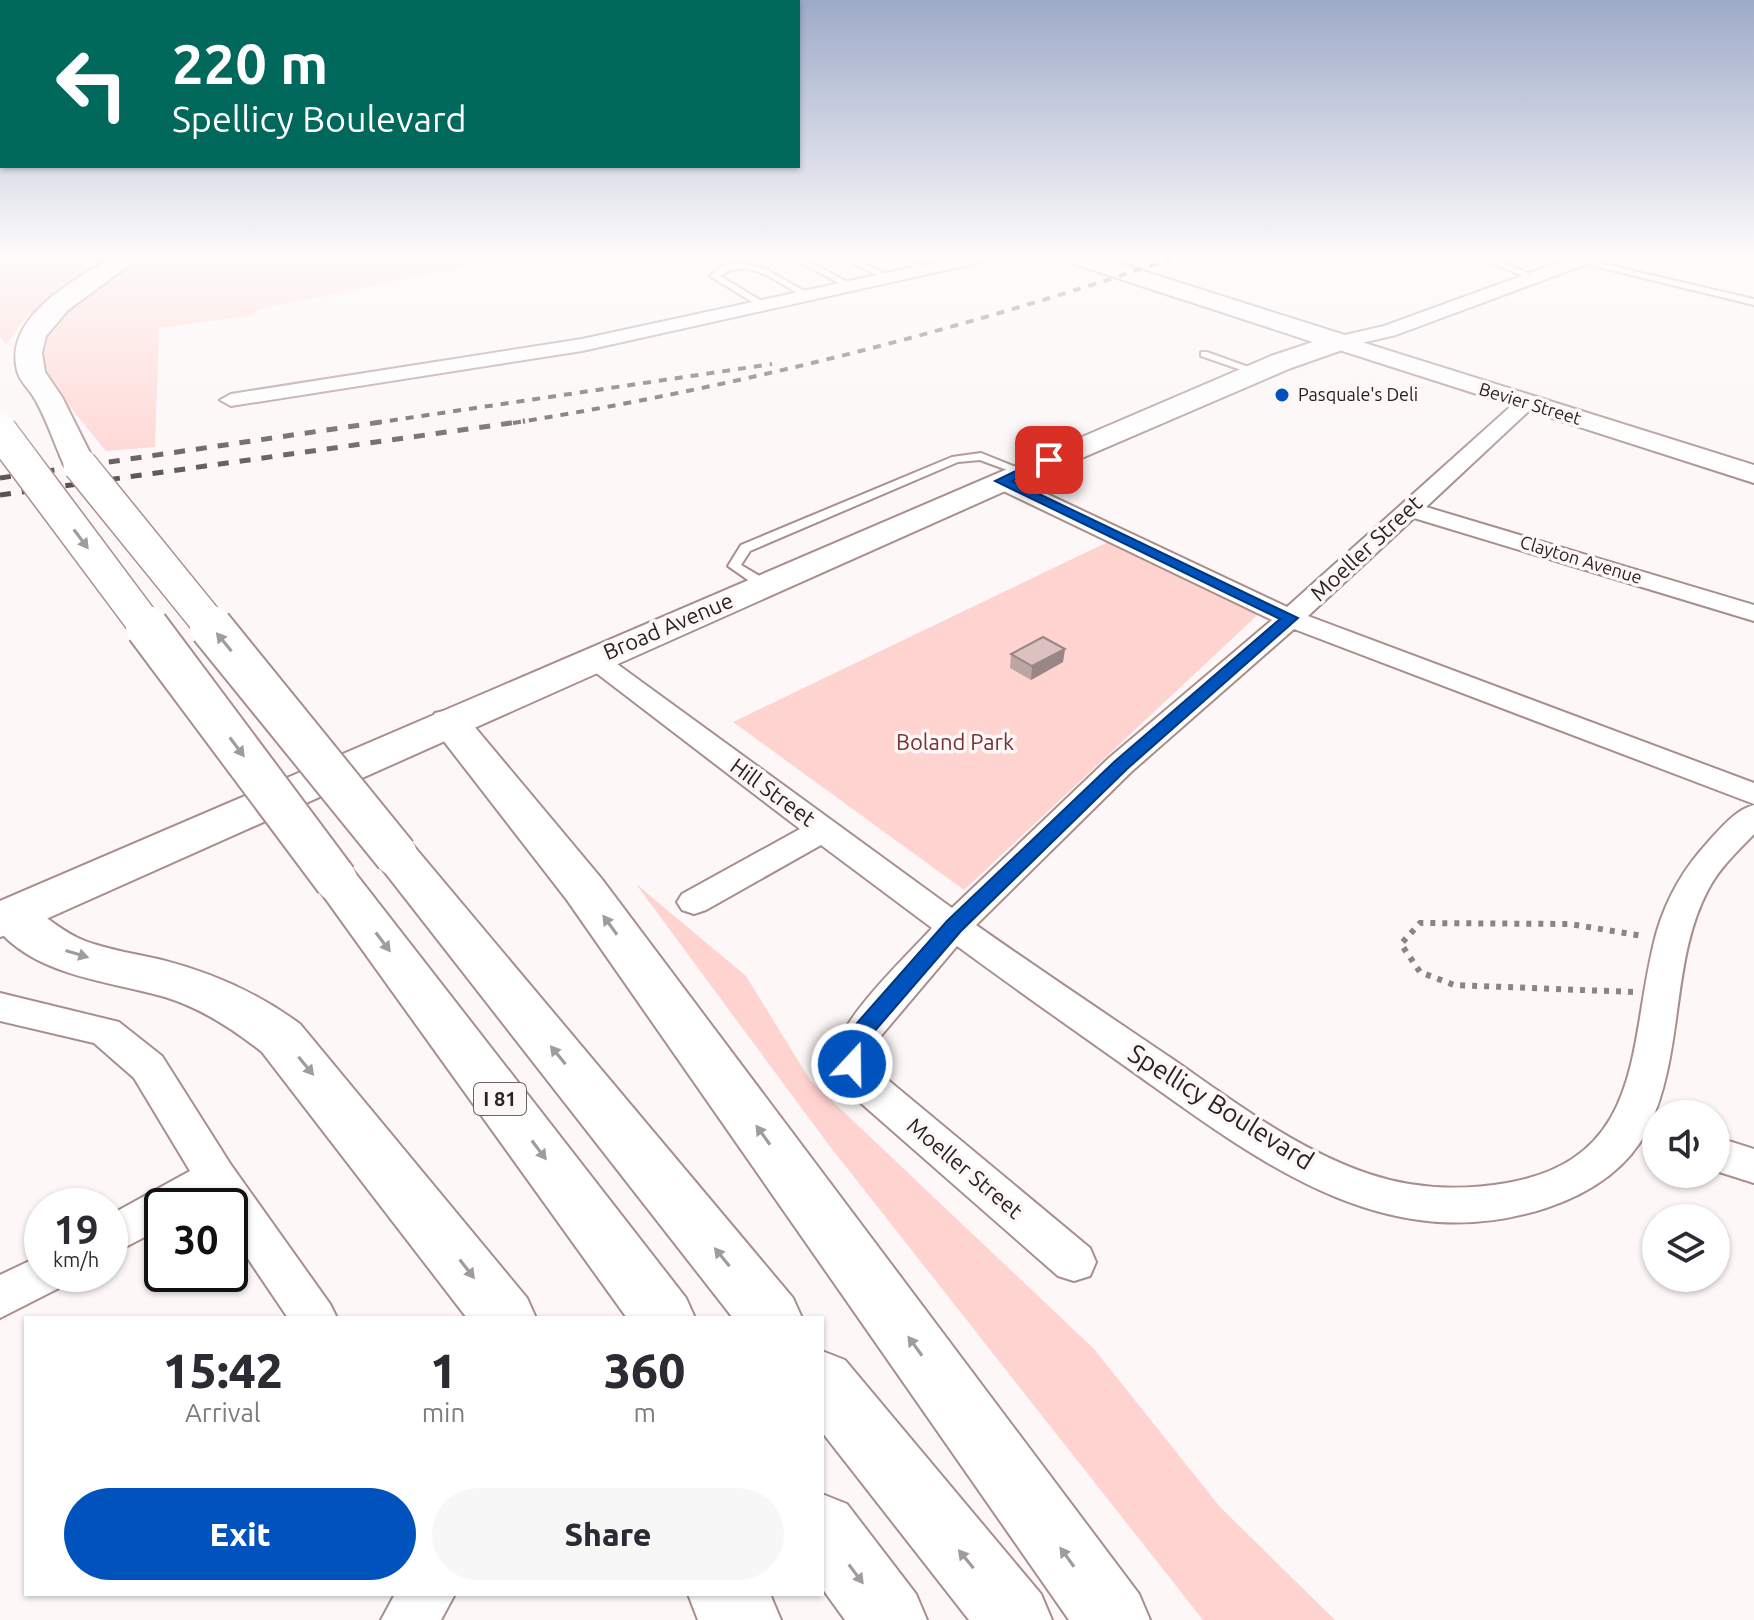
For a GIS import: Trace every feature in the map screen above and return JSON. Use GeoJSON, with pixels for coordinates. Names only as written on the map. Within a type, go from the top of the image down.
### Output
{"type":"FeatureCollection","features":[{"type":"Feature","properties":{"kind":"main road"},"geometry":{"type":"LineString","coordinates":[[33,334],[28,348],[34,393]]}},
{"type":"Feature","properties":{"kind":"main road"},"geometry":{"type":"LineString","coordinates":[[1269,367],[1284,350],[1278,334]]}},
{"type":"Feature","properties":{"kind":"main road","name":"Bevier Street"},"geometry":{"type":"LineString","coordinates":[[1311,334],[1339,342]]}},
{"type":"Feature","properties":{"kind":"main road","name":"Broad Avenue"},"geometry":{"type":"LineString","coordinates":[[6,917],[1012,476],[1269,367],[1339,342]]}},
{"type":"Feature","properties":{"kind":"main road"},"geometry":{"type":"LineString","coordinates":[[0,366],[34,393],[80,465],[769,1316]]}},
{"type":"Feature","properties":{"kind":"main road","name":"I 81"},"geometry":{"type":"LineString","coordinates":[[0,431],[663,1316]]}},
{"type":"Feature","properties":{"kind":"main road"},"geometry":{"type":"LineString","coordinates":[[0,446],[34,476]]}},
{"type":"Feature","properties":{"kind":"main road"},"geometry":{"type":"LineString","coordinates":[[449,722],[584,889],[1113,1620]]}},
{"type":"Feature","properties":{"kind":"main road"},"geometry":{"type":"LineString","coordinates":[[6,917],[53,946],[204,992],[248,1014],[281,1038],[503,1316]]}},
{"type":"Feature","properties":{"kind":"main road"},"geometry":{"type":"LineString","coordinates":[[824,1383],[1015,1620]]}},
{"type":"Feature","properties":{"kind":"main road"},"geometry":{"type":"LineString","coordinates":[[824,1532],[890,1620]]}},
{"type":"Feature","properties":{"kind":"main road"},"geometry":{"type":"LineString","coordinates":[[726,1596],[744,1620]]}},
{"type":"Feature","properties":{"kind":"street"},"geometry":{"type":"LineString","coordinates":[[231,400],[520,356],[630,334]]}},
{"type":"Feature","properties":{"kind":"street"},"geometry":{"type":"LineString","coordinates":[[1339,342],[1377,334]]}},
{"type":"Feature","properties":{"kind":"street","name":"Bevier Street"},"geometry":{"type":"LineString","coordinates":[[1339,342],[1754,474]]}},
{"type":"Feature","properties":{"kind":"street","name":"Moeller Street"},"geometry":{"type":"LineString","coordinates":[[1074,1262],[860,1079],[852,1064],[855,1048],[865,1028],[954,926],[1120,765],[1290,618],[1526,403]]}},
{"type":"Feature","properties":{"kind":"street"},"geometry":{"type":"LineString","coordinates":[[1012,476],[1290,618],[1754,794]]}},
{"type":"Feature","properties":{"kind":"street","name":"Clayton Avenue"},"geometry":{"type":"LineString","coordinates":[[1408,509],[1754,613]]}},
{"type":"Feature","properties":{"kind":"street","name":"Hill Street"},"geometry":{"type":"LineString","coordinates":[[592,659],[954,926]]}},
{"type":"Feature","properties":{"kind":"street","name":"Spellicy Boulevard"},"geometry":{"type":"LineString","coordinates":[[1647,1100],[1672,941],[1686,900],[1703,869],[1754,815]]}},
{"type":"Feature","properties":{"kind":"street"},"geometry":{"type":"LineString","coordinates":[[694,902],[824,830]]}},
{"type":"Feature","properties":{"kind":"street","name":"Spellicy Boulevard"},"geometry":{"type":"LineString","coordinates":[[954,926],[1026,980],[1279,1151],[1360,1189],[1408,1202],[1497,1204],[1544,1191],[1580,1174],[1642,1128]]}},
{"type":"Feature","properties":{"kind":"street"},"geometry":{"type":"LineString","coordinates":[[0,1007],[106,1032],[148,1067],[216,1177],[313,1316]]}},
{"type":"Feature","properties":{"kind":"street"},"geometry":{"type":"LineString","coordinates":[[1730,1158],[1754,1166]]}},
{"type":"Feature","properties":{"kind":"street"},"geometry":{"type":"LineString","coordinates":[[197,1188],[216,1177]]}},
{"type":"Feature","properties":{"kind":"street"},"geometry":{"type":"LineString","coordinates":[[0,1298],[24,1285]]}},
{"type":"Feature","properties":{"kind":"street"},"geometry":{"type":"LineString","coordinates":[[408,1620],[426,1596]]}},
{"type":"Feature","properties":{"kind":"lane"},"geometry":{"type":"LineString","coordinates":[[1204,354],[1269,367]]}},
{"type":"Feature","properties":{"kind":"path"},"geometry":{"type":"LineString","coordinates":[[1663,993],[1454,985],[1420,972],[1401,944],[1420,923],[1570,924],[1672,941]]}},
{"type":"Feature","properties":{"kind":"green space"},"geometry":{"type":"Polygon","coordinates":[[[0,334],[14,334],[6,345],[0,334]]]}},
{"type":"Feature","properties":{"kind":"green space"},"geometry":{"type":"Polygon","coordinates":[[[48,334],[159,334],[155,447],[106,451],[42,373],[48,334]]]}},
{"type":"Feature","properties":{"kind":"green space","name":"Boland Park"},"geometry":{"type":"Polygon","coordinates":[[[1118,537],[1266,607],[964,890],[733,722],[1118,537]]]}},
{"type":"Feature","properties":{"kind":"green space"},"geometry":{"type":"Polygon","coordinates":[[[636,884],[746,976],[810,1080],[1094,1349],[1220,1507],[1335,1620],[1203,1620],[828,1144],[636,884]]]}},
{"type":"Feature","properties":{"kind":"building"},"geometry":{"type":"Polygon","coordinates":[[[1043,637],[1065,649],[1032,666],[1011,654],[1043,637]]]}},
{"type":"Feature","properties":{"kind":"railway"},"geometry":{"type":"LineString","coordinates":[[525,421],[764,374],[927,334]]}},
{"type":"Feature","properties":{"kind":"railway"},"geometry":{"type":"LineString","coordinates":[[374,423],[772,364]]}},
{"type":"Feature","properties":{"kind":"railway"},"geometry":{"type":"LineString","coordinates":[[0,478],[388,421]]}},
{"type":"Feature","properties":{"kind":"railway"},"geometry":{"type":"LineString","coordinates":[[0,495],[525,421]]}},
{"type":"Feature","properties":{"kind":"railway"},"geometry":{"type":"LineString","coordinates":[[513,423],[525,421]]}},
{"type":"Feature","properties":{"kind":"place","name":"Pasquale's Deli"},"geometry":{"type":"Point","coordinates":[1282,395]}},
{"type":"Feature","properties":{"kind":"route"},"geometry":{"type":"LineString","coordinates":[[852,1064],[855,1048],[865,1028],[954,926],[1120,765],[1290,618],[1001,481],[1049,460]]}}]}
